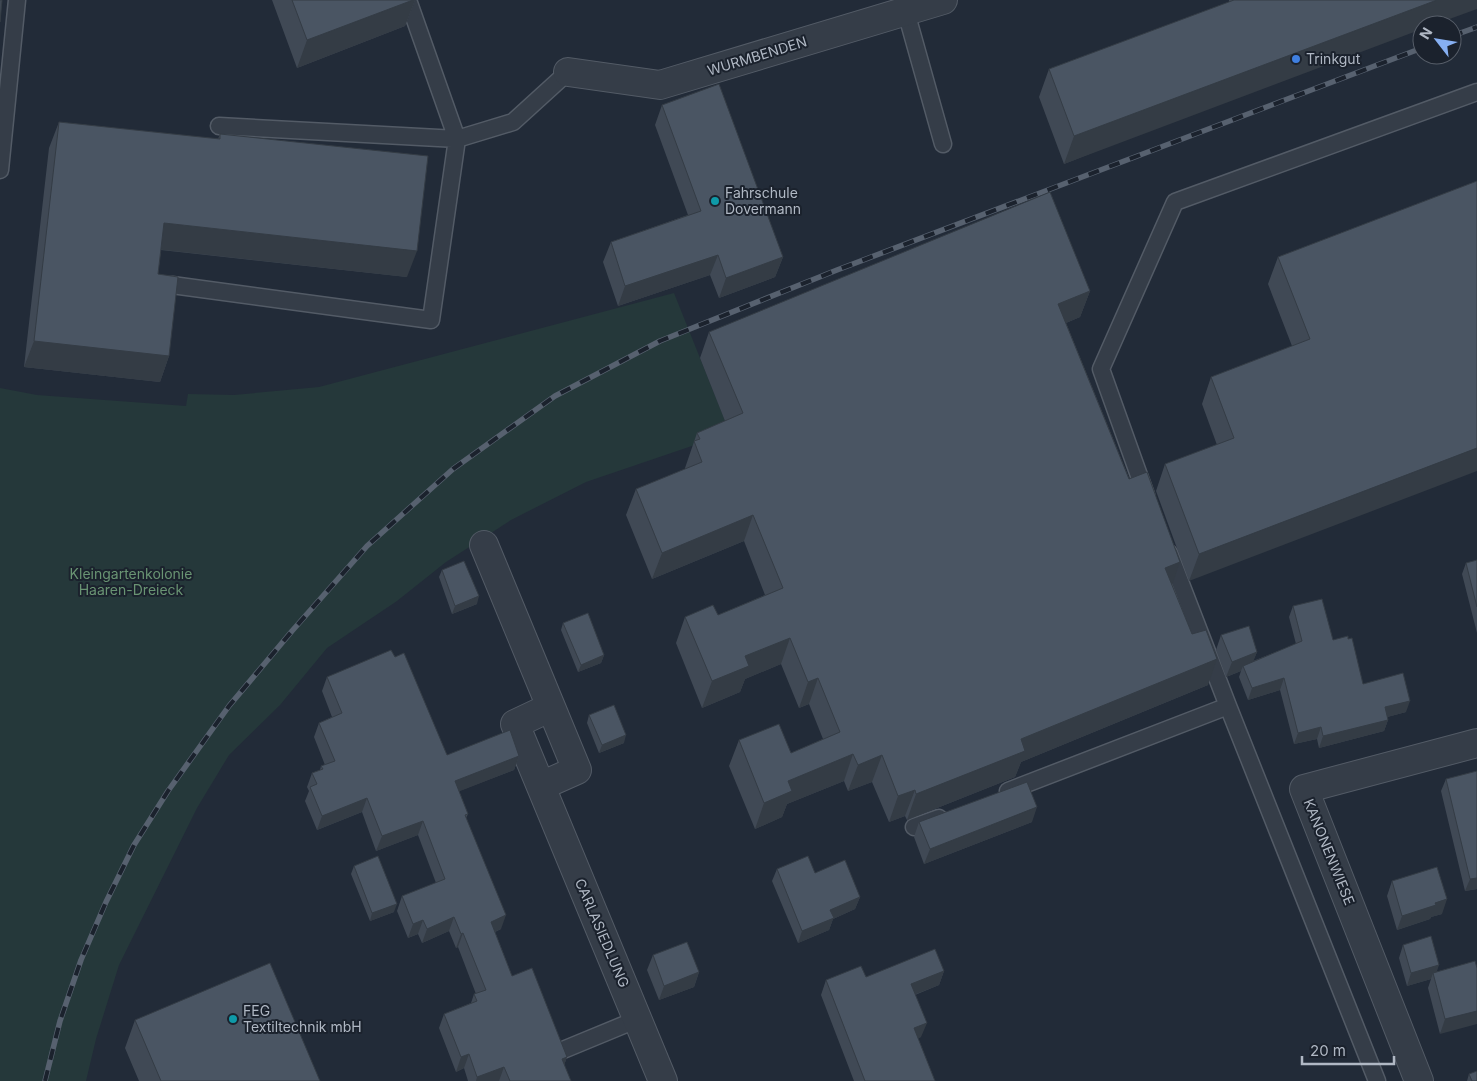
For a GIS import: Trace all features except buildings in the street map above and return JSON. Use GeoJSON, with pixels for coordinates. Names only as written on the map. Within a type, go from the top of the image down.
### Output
{"type":"FeatureCollection","features":[{"type":"Feature","properties":{"kind":"street","name":"WURMBENDEN"},"geometry":{"type":"LineString","coordinates":[[568,72],[660,85],[943,0]]}},
{"type":"Feature","properties":{"kind":"street"},"geometry":{"type":"LineString","coordinates":[[484,545],[577,770],[541,786]]}},
{"type":"Feature","properties":{"kind":"street","name":"CARLASIEDLUNG"},"geometry":{"type":"LineString","coordinates":[[551,707],[514,724],[663,1081]]}},
{"type":"Feature","properties":{"kind":"street","name":"KANONENWIESE"},"geometry":{"type":"LineString","coordinates":[[1419,1081],[1304,789],[1477,743]]}},
{"type":"Feature","properties":{"kind":"lane"},"geometry":{"type":"LineString","coordinates":[[0,170],[17,0]]}},
{"type":"Feature","properties":{"kind":"lane"},"geometry":{"type":"LineString","coordinates":[[172,285],[431,320],[457,139],[408,0]]}},
{"type":"Feature","properties":{"kind":"lane"},"geometry":{"type":"LineString","coordinates":[[906,12],[943,144]]}},
{"type":"Feature","properties":{"kind":"lane"},"geometry":{"type":"LineString","coordinates":[[218,126],[457,139],[513,122],[568,72]]}},
{"type":"Feature","properties":{"kind":"lane"},"geometry":{"type":"LineString","coordinates":[[1151,506],[1101,369],[1175,202],[1477,92]]}},
{"type":"Feature","properties":{"kind":"lane"},"geometry":{"type":"LineString","coordinates":[[1165,543],[1377,1081]]}},
{"type":"Feature","properties":{"kind":"lane"},"geometry":{"type":"LineString","coordinates":[[997,795],[1228,706]]}},
{"type":"Feature","properties":{"kind":"lane"},"geometry":{"type":"LineString","coordinates":[[914,827],[951,813]]}},
{"type":"Feature","properties":{"kind":"lane"},"geometry":{"type":"LineString","coordinates":[[563,1050],[638,1019]]}},
{"type":"Feature","properties":{"kind":"green space","name":"Kleingartenkolonie Haaren-Dreieck"},"geometry":{"type":"Polygon","coordinates":[[[674,293],[730,433],[586,482],[511,520],[446,562],[397,601],[327,648],[280,705],[229,755],[197,808],[119,965],[96,1039],[86,1081],[0,1081],[0,388],[37,395],[186,406],[188,394],[234,395],[319,387],[674,293]]]}},
{"type":"Feature","properties":{"kind":"railway"},"geometry":{"type":"LineString","coordinates":[[1462,32],[1477,27]]}},
{"type":"Feature","properties":{"kind":"railway"},"geometry":{"type":"LineString","coordinates":[[45,1081],[60,1021],[81,960],[106,902],[134,845],[168,791],[229,706],[367,546],[453,469],[555,396],[660,341],[837,270],[1412,52]]}},
{"type":"Feature","properties":{"kind":"place","name":"Trinkgut"},"geometry":{"type":"Point","coordinates":[1296,59]}},
{"type":"Feature","properties":{"kind":"place","name":"Fahrschule Dovermann"},"geometry":{"type":"Point","coordinates":[715,201]}},
{"type":"Feature","properties":{"kind":"place","name":"FEG Textiltechnik mbH"},"geometry":{"type":"Point","coordinates":[233,1019]}}]}
